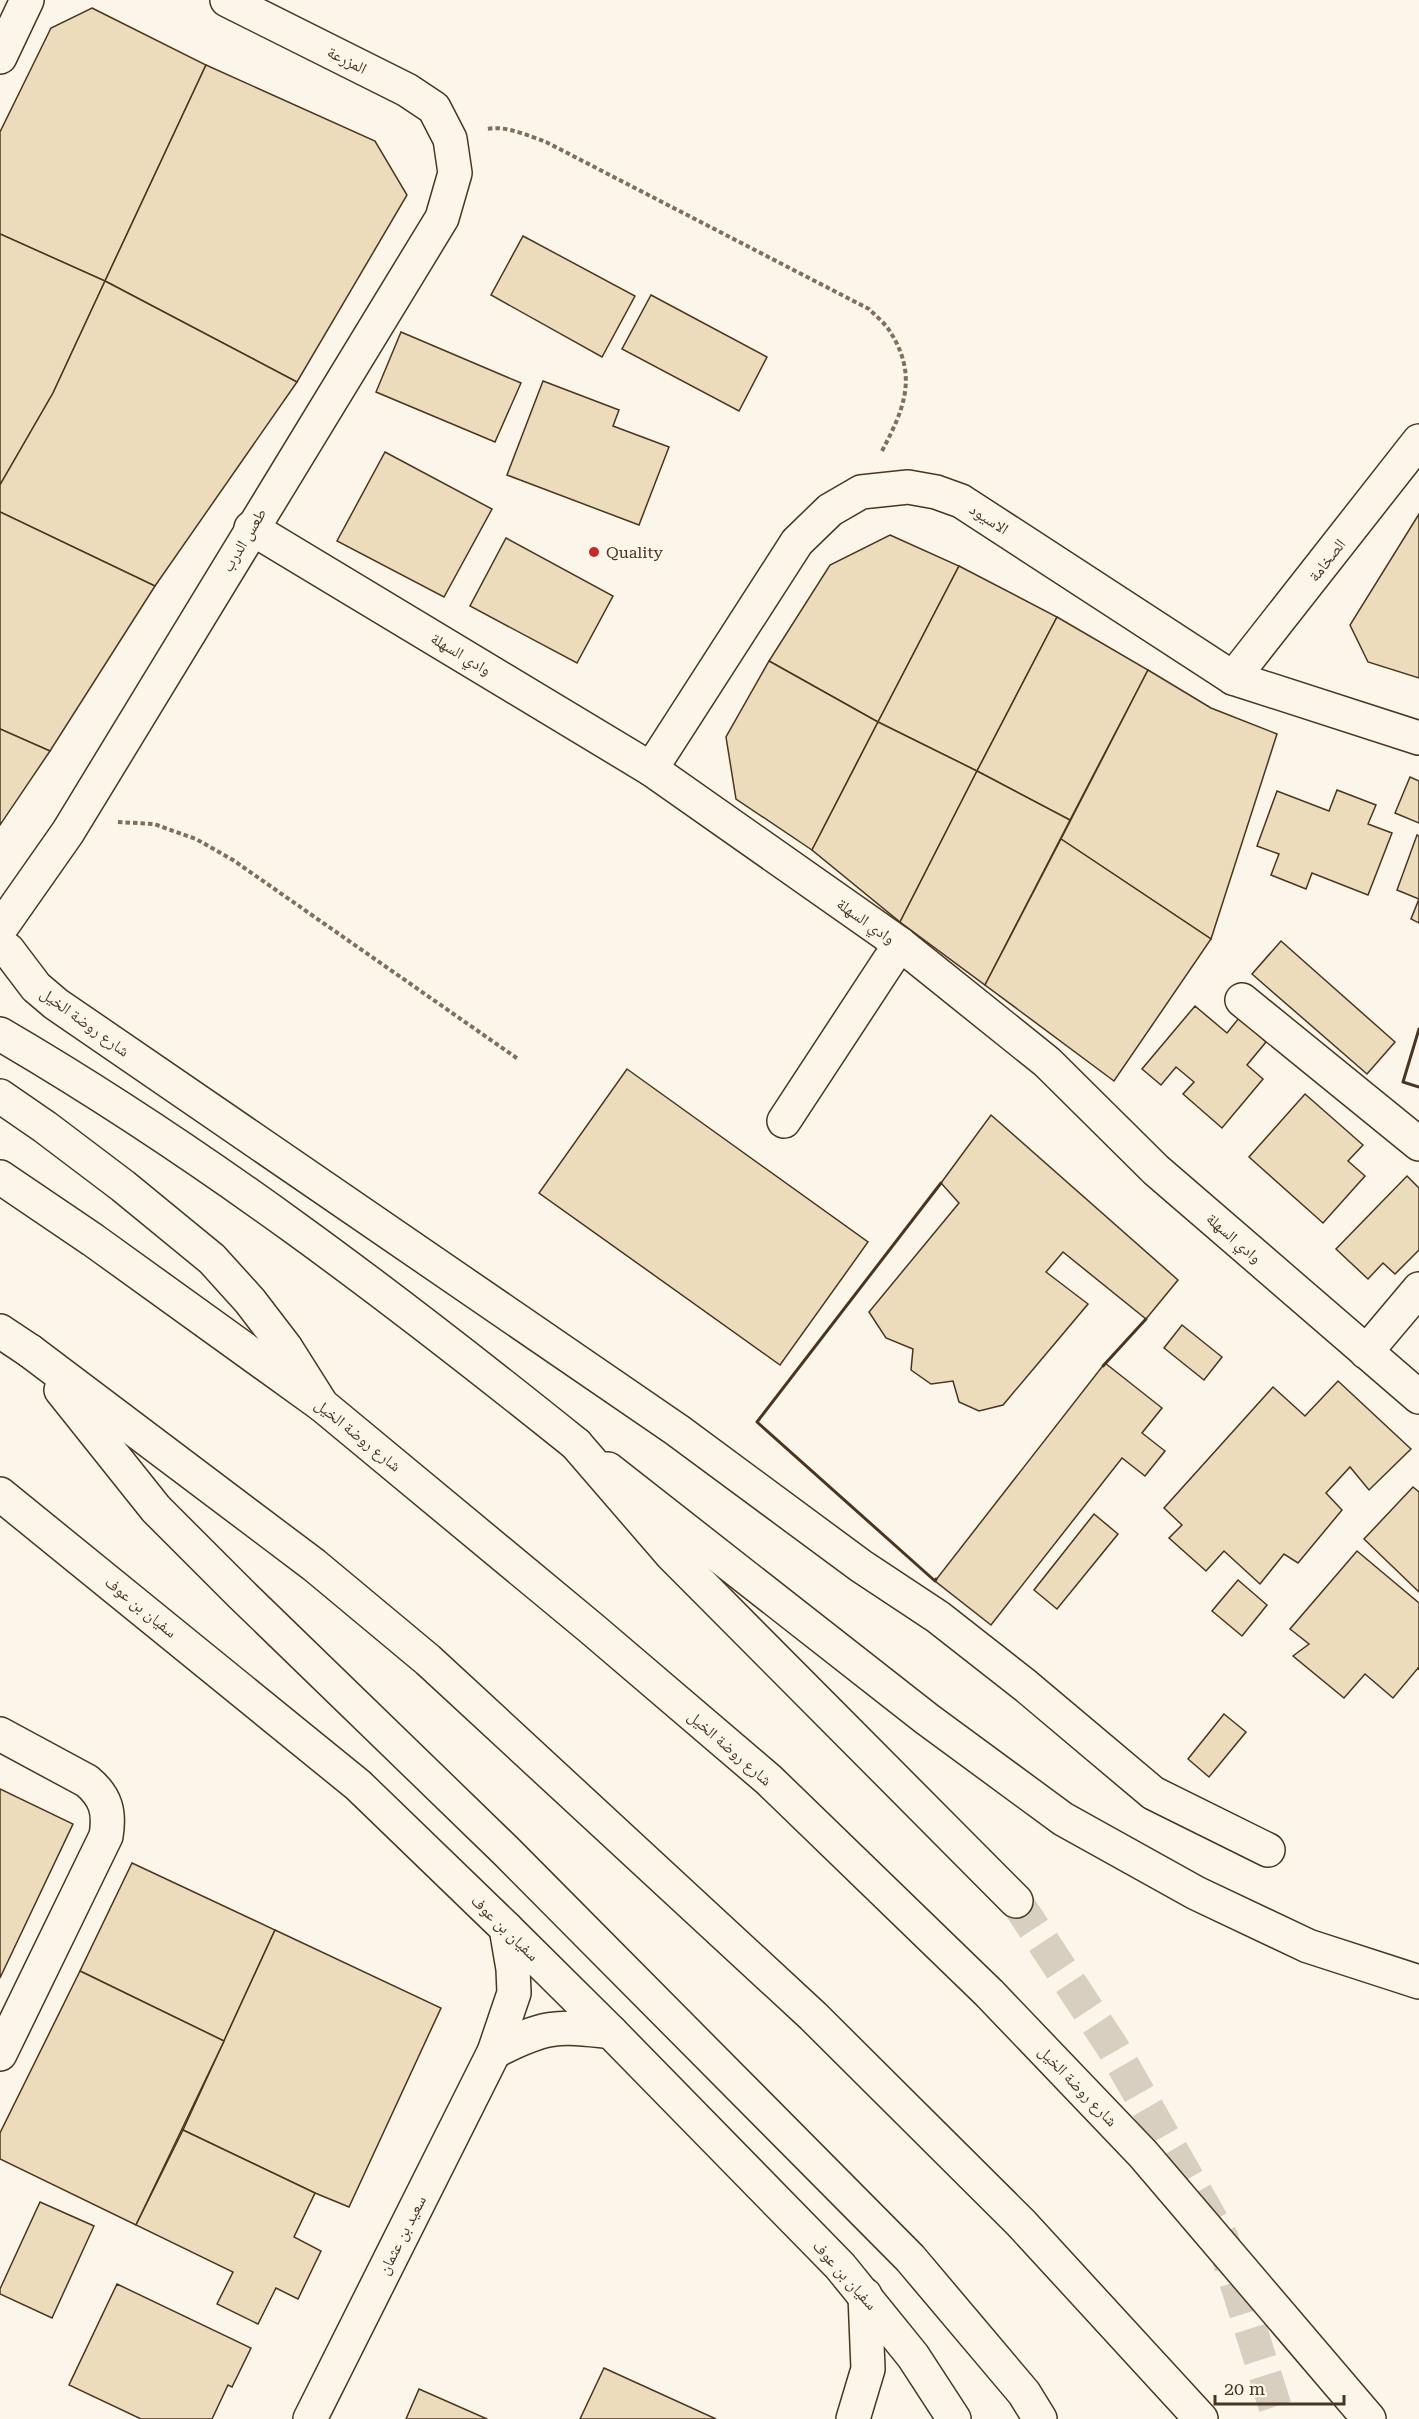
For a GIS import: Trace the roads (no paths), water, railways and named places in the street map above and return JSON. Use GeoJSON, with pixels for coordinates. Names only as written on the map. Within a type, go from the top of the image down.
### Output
{"type":"FeatureCollection","features":[{"type":"Feature","properties":{"kind":"main road"},"geometry":{"type":"LineString","coordinates":[[0,57],[27,0]]}},
{"type":"Feature","properties":{"kind":"main road","name":"المزرعة"},"geometry":{"type":"LineString","coordinates":[[227,0],[407,90],[434,108],[450,139]]}},
{"type":"Feature","properties":{"kind":"main road","name":"طعس الدرب"},"geometry":{"type":"LineString","coordinates":[[0,929],[68,832],[251,528],[442,218],[455,173],[450,139]]}},
{"type":"Feature","properties":{"kind":"main road","name":"الصخامة"},"geometry":{"type":"LineString","coordinates":[[1233,678],[1419,441]]}},
{"type":"Feature","properties":{"kind":"main road","name":"الاسيود"},"geometry":{"type":"LineString","coordinates":[[651,768],[797,542],[830,510],[861,492],[908,487],[936,492],[961,501],[1233,678],[1419,738]]}},
{"type":"Feature","properties":{"kind":"main road","name":"وادي السهلة"},"geometry":{"type":"LineString","coordinates":[[251,528],[651,768],[900,945],[1047,1062],[1156,1170],[1419,1397]]}},
{"type":"Feature","properties":{"kind":"main road","name":"شارع روضة الخيل"},"geometry":{"type":"LineString","coordinates":[[0,945],[8,950],[36,987],[56,1004],[677,1430],[861,1566],[938,1617],[1026,1686],[1153,1793],[1268,1850]]}},
{"type":"Feature","properties":{"kind":"main road"},"geometry":{"type":"LineString","coordinates":[[783,1121],[900,945]]}},
{"type":"Feature","properties":{"kind":"main road"},"geometry":{"type":"LineString","coordinates":[[1242,1000],[1419,1144]]}},
{"type":"Feature","properties":{"kind":"main road"},"geometry":{"type":"LineString","coordinates":[[0,1034],[156,1132],[300,1231],[440,1335],[927,1719],[1063,1818],[1196,1893],[1308,1946],[1419,1982]]}},
{"type":"Feature","properties":{"kind":"main road"},"geometry":{"type":"LineString","coordinates":[[0,1096],[114,1180],[212,1259],[250,1301],[286,1348],[322,1405]]}},
{"type":"Feature","properties":{"kind":"main road","name":"شارع روضة الخيل"},"geometry":{"type":"LineString","coordinates":[[0,1177],[93,1240],[322,1405],[591,1628],[769,1780],[989,1993],[1143,2154],[1369,2419]]}},
{"type":"Feature","properties":{"kind":"main road"},"geometry":{"type":"LineString","coordinates":[[1366,1352],[1419,1289]]}},
{"type":"Feature","properties":{"kind":"main road"},"geometry":{"type":"LineString","coordinates":[[0,1331],[30,1351],[314,1565],[428,1660],[822,2025],[1021,2223],[1201,2419]]}},
{"type":"Feature","properties":{"kind":"main road"},"geometry":{"type":"LineString","coordinates":[[30,1351],[156,1509],[240,1594],[506,1851],[910,2258],[1024,2393],[1040,2419]]}},
{"type":"Feature","properties":{"kind":"main road"},"geometry":{"type":"LineString","coordinates":[[576,1444],[671,1554],[1016,1901]]}},
{"type":"Feature","properties":{"kind":"main road","name":"سفيان بن عوف"},"geometry":{"type":"LineString","coordinates":[[0,1494],[358,1785],[506,1928],[611,2031],[840,2266],[913,2356],[954,2419]]}},
{"type":"Feature","properties":{"kind":"main road"},"geometry":{"type":"LineString","coordinates":[[0,1734],[87,1781],[99,1791],[107,1805],[109,1820],[106,1836],[0,2054]]}},
{"type":"Feature","properties":{"kind":"main road","name":"سعيد بن عثمان"},"geometry":{"type":"LineString","coordinates":[[310,2419],[494,2052],[514,1993],[513,1969],[506,1928]]}},
{"type":"Feature","properties":{"kind":"main road"},"geometry":{"type":"LineString","coordinates":[[494,2052],[529,2033],[550,2028],[574,2027],[611,2031]]}},
{"type":"Feature","properties":{"kind":"main road"},"geometry":{"type":"LineString","coordinates":[[853,2419],[868,2369],[865,2295]]}},
{"type":"Feature","properties":{"kind":"tunnel"},"geometry":{"type":"LineString","coordinates":[[1016,1901],[1113,2048],[1222,2238],[1279,2419]]}},
{"type":"Feature","properties":{"kind":"place","name":"Quality"},"geometry":{"type":"Point","coordinates":[594,552]}}]}
